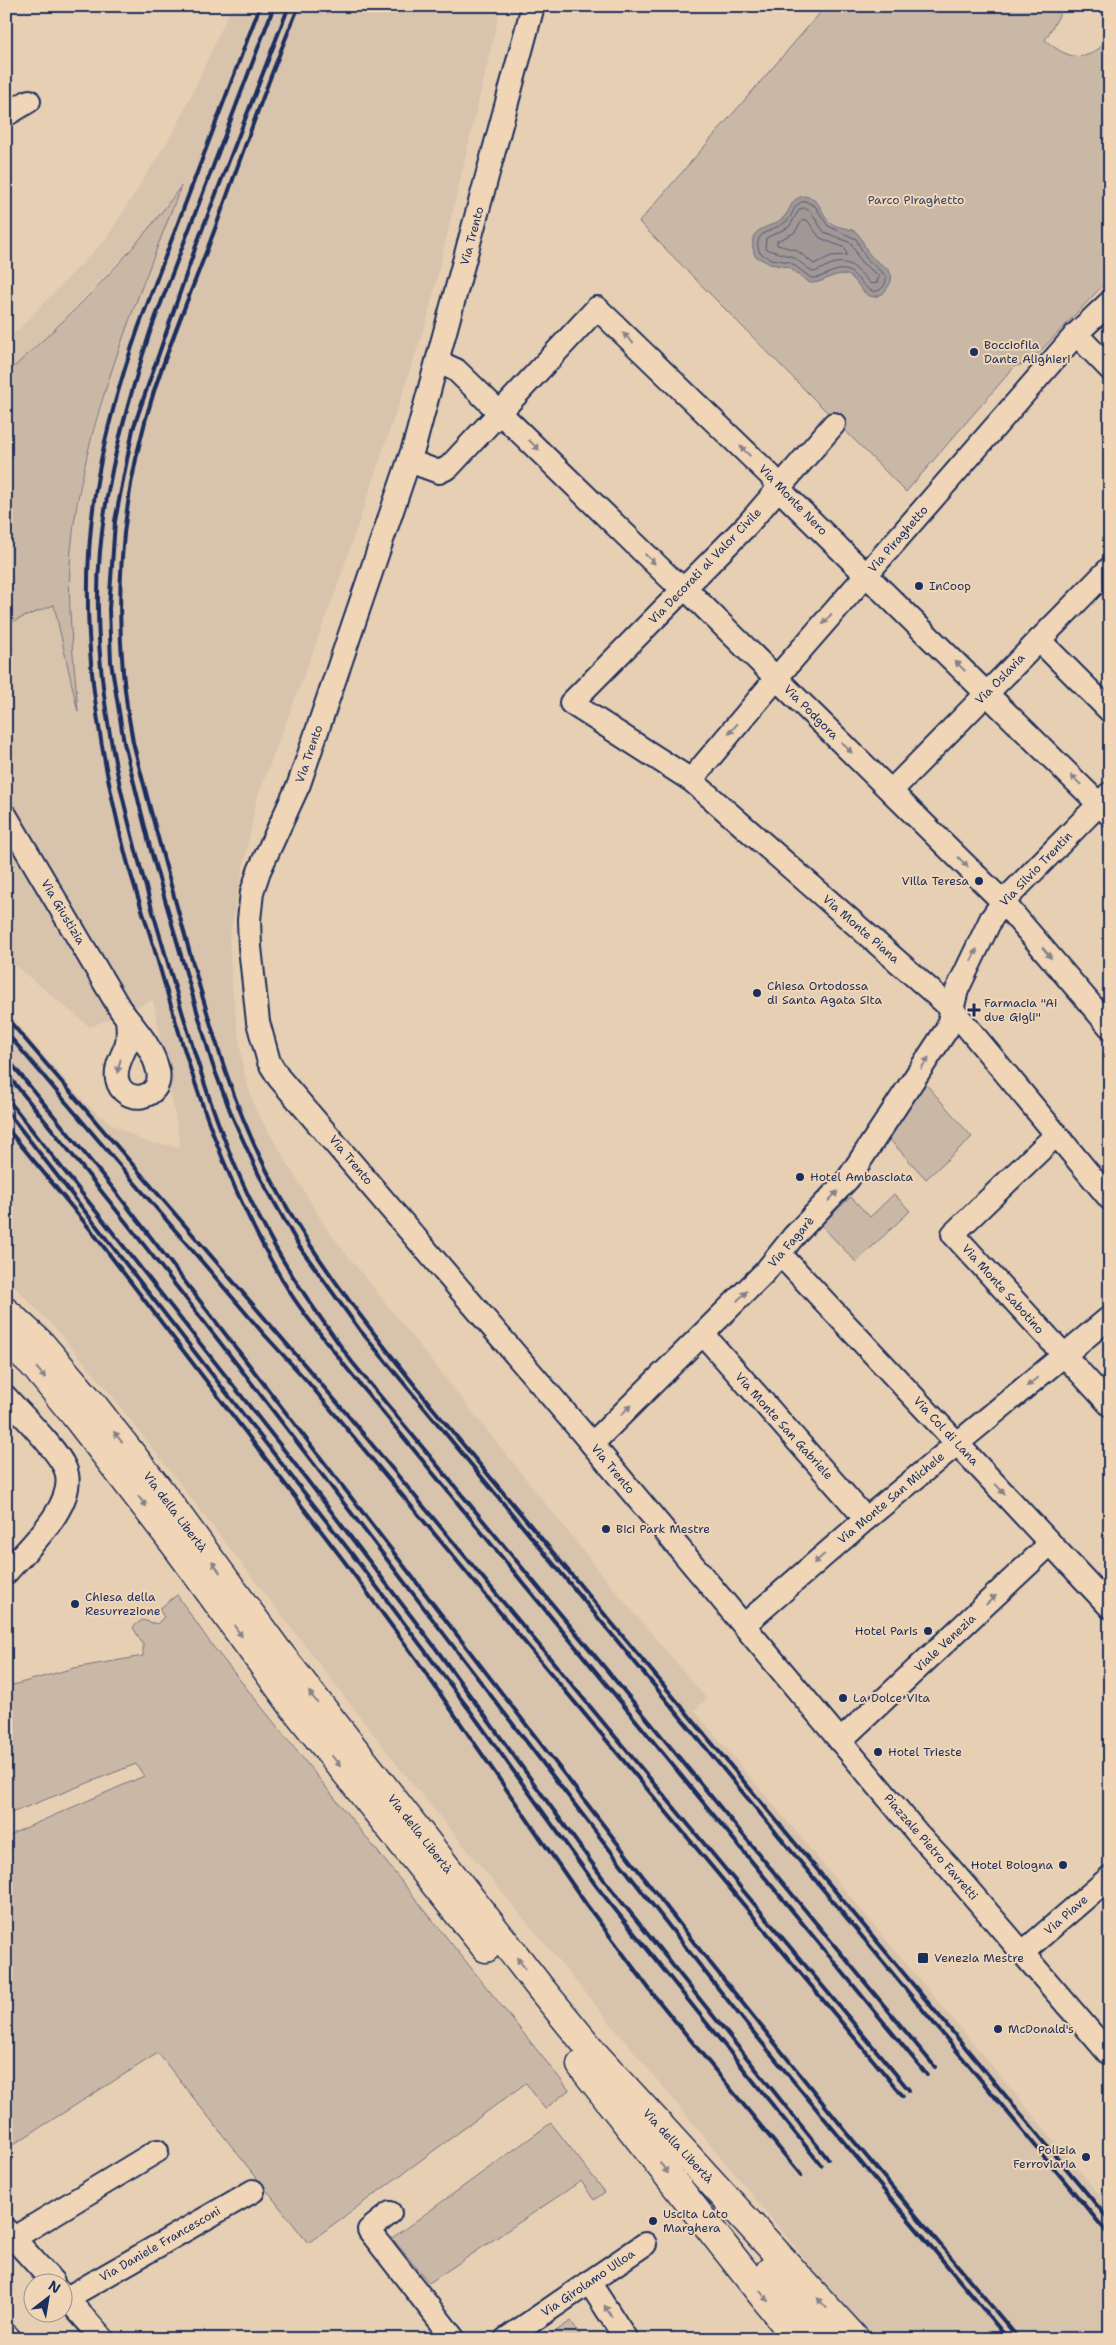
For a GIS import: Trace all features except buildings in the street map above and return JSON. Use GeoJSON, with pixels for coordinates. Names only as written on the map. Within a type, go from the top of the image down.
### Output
{"type":"FeatureCollection","features":[{"type":"Feature","properties":{"kind":"highway","name":"Via della Libertà"},"geometry":{"type":"LineString","coordinates":[[6,1312],[41,1344],[93,1405],[160,1491],[276,1649],[542,1990],[596,2056],[855,2339]]}},
{"type":"Feature","properties":{"kind":"highway","name":"Via della Libertà"},"geometry":{"type":"LineString","coordinates":[[6,1339],[33,1364],[75,1414],[177,1547],[293,1706],[432,1883],[634,2130],[797,2339]]}},
{"type":"Feature","properties":{"kind":"highway"},"geometry":{"type":"LineString","coordinates":[[596,2056],[825,2339]]}},
{"type":"Feature","properties":{"kind":"street","name":"Via Trento"},"geometry":{"type":"LineString","coordinates":[[532,8],[438,362],[409,461],[299,784],[259,871],[252,892],[249,920],[250,947],[258,1022],[269,1062],[279,1078],[592,1444],[840,1741]]}},
{"type":"Feature","properties":{"kind":"street"},"geometry":{"type":"LineString","coordinates":[[6,115],[29,101]]}},
{"type":"Feature","properties":{"kind":"street","name":"Via Piraghetto"},"geometry":{"type":"LineString","coordinates":[[691,780],[777,678],[1076,334],[1110,302]]}},
{"type":"Feature","properties":{"kind":"street","name":"Via Monte Nero"},"geometry":{"type":"LineString","coordinates":[[499,411],[597,308],[770,475],[780,488],[874,567],[987,693],[1106,804]]}},
{"type":"Feature","properties":{"kind":"street"},"geometry":{"type":"LineString","coordinates":[[1076,334],[1110,369]]}},
{"type":"Feature","properties":{"kind":"street","name":"Via Podgora"},"geometry":{"type":"LineString","coordinates":[[438,362],[456,370],[671,579],[685,588],[777,678],[1003,902],[1110,1028]]}},
{"type":"Feature","properties":{"kind":"street"},"geometry":{"type":"LineString","coordinates":[[409,461],[439,472],[449,466],[499,411]]}},
{"type":"Feature","properties":{"kind":"street","name":"Via Decorati al Valor Civile"},"geometry":{"type":"LineString","coordinates":[[571,703],[685,588],[780,488],[834,424]]}},
{"type":"Feature","properties":{"kind":"street","name":"Via Oslavia"},"geometry":{"type":"LineString","coordinates":[[891,791],[1110,568]]}},
{"type":"Feature","properties":{"kind":"street"},"geometry":{"type":"LineString","coordinates":[[1039,640],[1110,711]]}},
{"type":"Feature","properties":{"kind":"street","name":"Via Monte Piana"},"geometry":{"type":"LineString","coordinates":[[571,703],[691,780],[953,1010],[1110,1199]]}},
{"type":"Feature","properties":{"kind":"street","name":"Via Silvio Trentin"},"geometry":{"type":"LineString","coordinates":[[953,1010],[962,981],[990,920],[1003,902],[1106,804]]}},
{"type":"Feature","properties":{"kind":"street","name":"Via Giustizia"},"geometry":{"type":"LineString","coordinates":[[6,816],[123,1014]]}},
{"type":"Feature","properties":{"kind":"street","name":"Via Fagarè"},"geometry":{"type":"LineString","coordinates":[[592,1444],[781,1255],[793,1237],[848,1179],[947,1029],[953,1010]]}},
{"type":"Feature","properties":{"kind":"street","name":"Via Monte Sabotino"},"geometry":{"type":"LineString","coordinates":[[1056,1135],[953,1234],[1110,1405]]}},
{"type":"Feature","properties":{"kind":"street","name":"Via Col di Lana"},"geometry":{"type":"LineString","coordinates":[[781,1255],[1110,1607]]}},
{"type":"Feature","properties":{"kind":"street","name":"Via Monte San Michele"},"geometry":{"type":"LineString","coordinates":[[744,1625],[866,1518],[962,1448],[1063,1355],[1110,1317]]}},
{"type":"Feature","properties":{"kind":"street","name":"Via Monte San Gabriele"},"geometry":{"type":"LineString","coordinates":[[703,1334],[866,1518]]}},
{"type":"Feature","properties":{"kind":"street"},"geometry":{"type":"LineString","coordinates":[[6,1397],[55,1454],[65,1468],[67,1480],[66,1495],[60,1509],[6,1573]]}},
{"type":"Feature","properties":{"kind":"street","name":"Viale Venezia"},"geometry":{"type":"LineString","coordinates":[[840,1741],[1050,1544]]}},
{"type":"Feature","properties":{"kind":"street","name":"Piazzale Pietro Favretti"},"geometry":{"type":"LineString","coordinates":[[840,1741],[1110,2055]]}},
{"type":"Feature","properties":{"kind":"street","name":"Via Piave"},"geometry":{"type":"LineString","coordinates":[[1022,1953],[1110,1878]]}},
{"type":"Feature","properties":{"kind":"street"},"geometry":{"type":"LineString","coordinates":[[44,2272],[10,2234],[158,2151]]}},
{"type":"Feature","properties":{"kind":"street","name":"Via Daniele Francesconi"},"geometry":{"type":"LineString","coordinates":[[72,2285],[253,2191]]}},
{"type":"Feature","properties":{"kind":"street"},"geometry":{"type":"LineString","coordinates":[[390,2213],[369,2230],[454,2339]]}},
{"type":"Feature","properties":{"kind":"street","name":"Via Girolamo Ulloa"},"geometry":{"type":"LineString","coordinates":[[506,2339],[645,2244]]}},
{"type":"Feature","properties":{"kind":"street"},"geometry":{"type":"LineString","coordinates":[[589,2282],[626,2339]]}},
{"type":"Feature","properties":{"kind":"street"},"geometry":{"type":"LineString","coordinates":[[72,2304],[103,2339]]}},
{"type":"Feature","properties":{"kind":"street"},"geometry":{"type":"LineString","coordinates":[[6,2334],[10,2339]]}},
{"type":"Feature","properties":{"kind":"shaded area"},"geometry":{"type":"Polygon","coordinates":[[[232,6],[501,6],[427,320],[334,596],[257,798],[229,939],[232,988],[244,1073],[256,1111],[328,1231],[616,1592],[707,1699],[694,1710],[1110,2207],[1110,2339],[871,2339],[398,1766],[109,1392],[55,1328],[6,1278],[6,1012],[88,1106],[110,1123],[145,1142],[181,1147],[153,1000],[90,1027],[6,958],[6,624],[54,605],[77,711],[69,586],[71,549],[85,466],[113,363],[179,188],[157,220],[133,246],[40,344],[6,374],[6,342],[106,239],[177,126],[232,6]]]}},
{"type":"Feature","properties":{"kind":"green space","name":"Parco Piraghetto"},"geometry":{"type":"Polygon","coordinates":[[[826,6],[1047,6],[1060,14],[1045,40],[1063,52],[1071,55],[1086,55],[1102,46],[1110,37],[1110,278],[1029,363],[1015,366],[906,492],[639,222],[826,6]]]}},
{"type":"Feature","properties":{"kind":"green space"},"geometry":{"type":"Polygon","coordinates":[[[181,186],[130,320],[99,410],[77,503],[71,550],[69,590],[78,712],[54,605],[6,624],[6,374],[53,331],[121,261],[181,186]]]}},
{"type":"Feature","properties":{"kind":"green space"},"geometry":{"type":"Polygon","coordinates":[[[925,1083],[972,1137],[926,1179],[889,1139],[925,1083]]]}},
{"type":"Feature","properties":{"kind":"green space"},"geometry":{"type":"Polygon","coordinates":[[[894,1194],[910,1211],[856,1262],[821,1225],[851,1197],[870,1217],[894,1194]]]}},
{"type":"Feature","properties":{"kind":"green space"},"geometry":{"type":"Polygon","coordinates":[[[177,1595],[211,1644],[569,2090],[545,2109],[526,2083],[308,2243],[158,2053],[6,2149],[6,1839],[16,1832],[144,1776],[136,1764],[6,1815],[6,1687],[74,1668],[143,1656],[143,1645],[133,1627],[142,1620],[157,1624],[164,1617],[159,1609],[177,1595]]]}},
{"type":"Feature","properties":{"kind":"green space"},"geometry":{"type":"Polygon","coordinates":[[[551,2123],[605,2192],[594,2200],[581,2181],[429,2283],[392,2238],[551,2123]]]}},
{"type":"Feature","properties":{"kind":"green space"},"geometry":{"type":"Polygon","coordinates":[[[571,2321],[583,2339],[544,2339],[571,2321]]]}},
{"type":"Feature","properties":{"kind":"water"},"geometry":{"type":"Polygon","coordinates":[[[805,196],[818,204],[831,223],[856,232],[870,255],[890,272],[891,281],[883,294],[874,297],[869,296],[851,277],[842,274],[820,282],[810,283],[788,267],[770,264],[755,256],[753,238],[756,233],[784,217],[794,201],[805,196]]]}},
{"type":"Feature","properties":{"kind":"railway"},"geometry":{"type":"LineString","coordinates":[[260,6],[139,326],[115,400],[98,476],[91,523],[88,618],[91,666],[104,760],[129,866],[183,1046],[211,1129],[245,1211],[289,1291],[302,1310],[345,1366],[927,2075]]}},
{"type":"Feature","properties":{"kind":"railway"},"geometry":{"type":"LineString","coordinates":[[274,6],[150,332],[139,366],[112,469],[101,538],[98,574],[98,610],[103,690],[125,809],[204,1083],[249,1197],[277,1251],[352,1362],[935,2067]]}},
{"type":"Feature","properties":{"kind":"railway"},"geometry":{"type":"LineString","coordinates":[[289,6],[197,243],[133,429],[115,521],[109,609],[111,662],[124,743],[151,851],[212,1063],[232,1116],[259,1175],[299,1246],[359,1329],[1110,2236]]}},
{"type":"Feature","properties":{"kind":"railway"},"geometry":{"type":"LineString","coordinates":[[299,6],[266,88],[155,388],[142,431],[133,475],[126,519],[122,564],[120,608],[122,653],[126,698],[133,742],[191,957],[233,1093],[267,1171],[284,1203],[343,1293],[387,1350],[431,1406],[1110,2221]]}},
{"type":"Feature","properties":{"kind":"railway"},"geometry":{"type":"LineString","coordinates":[[6,1017],[340,1406],[909,2090]]}},
{"type":"Feature","properties":{"kind":"railway"},"geometry":{"type":"LineString","coordinates":[[6,1032],[262,1332],[307,1381],[903,2096]]}},
{"type":"Feature","properties":{"kind":"railway"},"geometry":{"type":"LineString","coordinates":[[6,1057],[116,1192],[695,1944],[852,2139],[1019,2339]]}},
{"type":"Feature","properties":{"kind":"railway"},"geometry":{"type":"LineString","coordinates":[[6,1073],[186,1298],[536,1755],[713,1982],[1008,2339]]}},
{"type":"Feature","properties":{"kind":"railway"},"geometry":{"type":"LineString","coordinates":[[6,1097],[288,1455],[434,1646],[605,1881],[828,2159]]}},
{"type":"Feature","properties":{"kind":"railway"},"geometry":{"type":"LineString","coordinates":[[6,1110],[352,1554],[471,1712],[597,1887],[821,2165]]}},
{"type":"Feature","properties":{"kind":"railway"},"geometry":{"type":"LineString","coordinates":[[6,1127],[90,1229],[344,1561],[416,1659],[586,1904],[653,1994],[801,2175]]}},
{"type":"Feature","properties":{"kind":"place","name":"Bocciofila Dante Alighieri"},"geometry":{"type":"Point","coordinates":[974,352]}},
{"type":"Feature","properties":{"kind":"place","name":"InCoop"},"geometry":{"type":"Point","coordinates":[919,586]}},
{"type":"Feature","properties":{"kind":"place","name":"Villa Teresa"},"geometry":{"type":"Point","coordinates":[979,881]}},
{"type":"Feature","properties":{"kind":"place","name":"Chiesa Ortodossa di Santa Agata Sita"},"geometry":{"type":"Point","coordinates":[757,993]}},
{"type":"Feature","properties":{"kind":"place","name":"Farmacia \"Ai due Gigli\""},"geometry":{"type":"Point","coordinates":[974,1010]}},
{"type":"Feature","properties":{"kind":"place","name":"Hotel Ambasciata"},"geometry":{"type":"Point","coordinates":[800,1177]}},
{"type":"Feature","properties":{"kind":"place","name":"Bici Park Mestre"},"geometry":{"type":"Point","coordinates":[606,1529]}},
{"type":"Feature","properties":{"kind":"place","name":"Chiesa della Resurrezione"},"geometry":{"type":"Point","coordinates":[75,1604]}},
{"type":"Feature","properties":{"kind":"place","name":"Hotel Paris"},"geometry":{"type":"Point","coordinates":[928,1631]}},
{"type":"Feature","properties":{"kind":"place","name":"La Dolce Vita"},"geometry":{"type":"Point","coordinates":[843,1698]}},
{"type":"Feature","properties":{"kind":"place","name":"Hotel Trieste"},"geometry":{"type":"Point","coordinates":[878,1752]}},
{"type":"Feature","properties":{"kind":"place","name":"Hotel Bologna"},"geometry":{"type":"Point","coordinates":[1063,1865]}},
{"type":"Feature","properties":{"kind":"place","name":"Venezia Mestre"},"geometry":{"type":"Point","coordinates":[923,1958]}},
{"type":"Feature","properties":{"kind":"place","name":"McDonald's"},"geometry":{"type":"Point","coordinates":[998,2029]}},
{"type":"Feature","properties":{"kind":"place","name":"Polizia Ferroviaria"},"geometry":{"type":"Point","coordinates":[1086,2157]}},
{"type":"Feature","properties":{"kind":"place","name":"Uscita Lato Marghera"},"geometry":{"type":"Point","coordinates":[653,2221]}}]}
